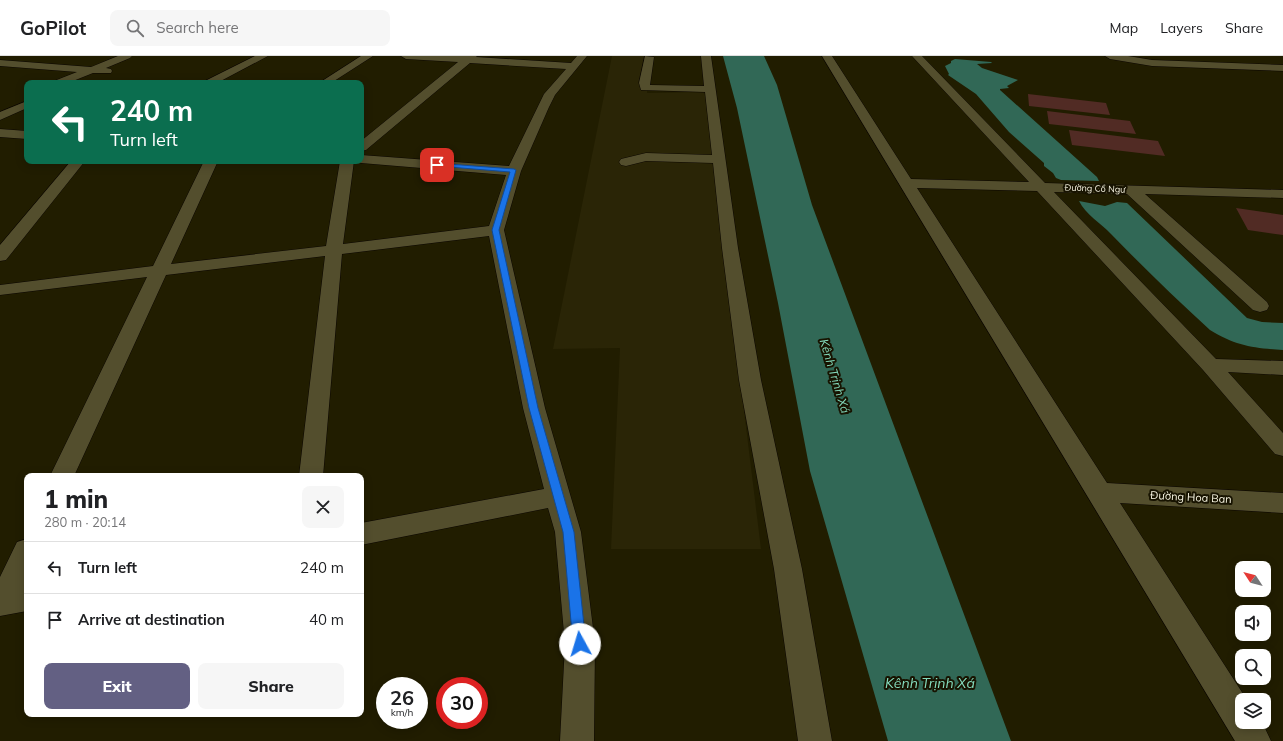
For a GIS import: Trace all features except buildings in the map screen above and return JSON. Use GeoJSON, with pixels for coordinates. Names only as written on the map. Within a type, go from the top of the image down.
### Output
{"type":"FeatureCollection","features":[{"type":"Feature","properties":{"kind":"street"},"geometry":{"type":"LineString","coordinates":[[66,80],[127,56]]}},
{"type":"Feature","properties":{"kind":"street"},"geometry":{"type":"LineString","coordinates":[[215,80],[263,56]]}},
{"type":"Feature","properties":{"kind":"street"},"geometry":{"type":"LineString","coordinates":[[329,80],[368,56]]}},
{"type":"Feature","properties":{"kind":"street"},"geometry":{"type":"LineString","coordinates":[[406,56],[578,61]]}},
{"type":"Feature","properties":{"kind":"street"},"geometry":{"type":"LineString","coordinates":[[706,56],[750,380],[788,569],[815,741]]}},
{"type":"Feature","properties":{"kind":"street"},"geometry":{"type":"LineString","coordinates":[[828,56],[1235,711]]}},
{"type":"Feature","properties":{"kind":"street"},"geometry":{"type":"LineString","coordinates":[[917,56],[1210,365],[1283,448]]}},
{"type":"Feature","properties":{"kind":"street"},"geometry":{"type":"LineString","coordinates":[[1110,56],[1152,63],[1283,68]]}},
{"type":"Feature","properties":{"kind":"street"},"geometry":{"type":"LineString","coordinates":[[649,57],[644,83],[645,88],[710,89]]}},
{"type":"Feature","properties":{"kind":"street"},"geometry":{"type":"LineString","coordinates":[[85,80],[138,58]]}},
{"type":"Feature","properties":{"kind":"street"},"geometry":{"type":"LineString","coordinates":[[364,145],[469,58]]}},
{"type":"Feature","properties":{"kind":"street"},"geometry":{"type":"LineString","coordinates":[[577,741],[580,644],[568,532],[534,408],[496,230],[514,170],[550,94],[578,61]]}},
{"type":"Feature","properties":{"kind":"street"},"geometry":{"type":"LineString","coordinates":[[0,63],[107,71]]}},
{"type":"Feature","properties":{"kind":"street"},"geometry":{"type":"LineString","coordinates":[[0,106],[24,97]]}},
{"type":"Feature","properties":{"kind":"street"},"geometry":{"type":"LineString","coordinates":[[0,116],[24,105]]}},
{"type":"Feature","properties":{"kind":"street"},"geometry":{"type":"LineString","coordinates":[[0,133],[24,135]]}},
{"type":"Feature","properties":{"kind":"street"},"geometry":{"type":"LineString","coordinates":[[626,162],[646,157],[719,159]]}},
{"type":"Feature","properties":{"kind":"street"},"geometry":{"type":"LineString","coordinates":[[364,159],[514,170]]}},
{"type":"Feature","properties":{"kind":"street"},"geometry":{"type":"LineString","coordinates":[[0,256],[76,164]]}},
{"type":"Feature","properties":{"kind":"street"},"geometry":{"type":"LineString","coordinates":[[63,473],[210,164]]}},
{"type":"Feature","properties":{"kind":"street"},"geometry":{"type":"LineString","coordinates":[[311,473],[334,249],[347,164]]}},
{"type":"Feature","properties":{"kind":"street","name":"Đường Cổ Ngư"},"geometry":{"type":"LineString","coordinates":[[907,183],[1283,194]]}},
{"type":"Feature","properties":{"kind":"street"},"geometry":{"type":"LineString","coordinates":[[1130,189],[1260,306]]}},
{"type":"Feature","properties":{"kind":"street"},"geometry":{"type":"LineString","coordinates":[[0,290],[496,230]]}},
{"type":"Feature","properties":{"kind":"street"},"geometry":{"type":"LineString","coordinates":[[1210,365],[1283,368]]}},
{"type":"Feature","properties":{"kind":"street","name":"Đường Hoa Ban"},"geometry":{"type":"LineString","coordinates":[[1099,492],[1283,503]]}},
{"type":"Feature","properties":{"kind":"street"},"geometry":{"type":"LineString","coordinates":[[364,533],[558,496]]}},
{"type":"Feature","properties":{"kind":"street"},"geometry":{"type":"LineString","coordinates":[[10,602],[24,559]]}},
{"type":"Feature","properties":{"kind":"street"},"geometry":{"type":"LineString","coordinates":[[1246,729],[1254,741]]}},
{"type":"Feature","properties":{"kind":"shaded area"},"geometry":{"type":"Polygon","coordinates":[[[612,56],[649,56],[647,93],[705,92],[761,549],[611,549],[620,348],[553,349],[612,56]]]}},
{"type":"Feature","properties":{"kind":"shaded area"},"geometry":{"type":"Polygon","coordinates":[[[1028,94],[1106,103],[1110,115],[1029,106],[1028,94]]]}},
{"type":"Feature","properties":{"kind":"shaded area"},"geometry":{"type":"Polygon","coordinates":[[[1047,111],[1130,121],[1136,134],[1049,124],[1047,111]]]}},
{"type":"Feature","properties":{"kind":"shaded area"},"geometry":{"type":"Polygon","coordinates":[[[1069,130],[1158,141],[1165,156],[1072,145],[1069,130]]]}},
{"type":"Feature","properties":{"kind":"shaded area"},"geometry":{"type":"Polygon","coordinates":[[[1236,208],[1283,215],[1283,235],[1248,230],[1236,208]]]}},
{"type":"Feature","properties":{"kind":"water","name":"Kênh Trịnh Xá"},"geometry":{"type":"Polygon","coordinates":[[[723,56],[764,56],[777,85],[812,205],[1011,741],[888,741],[810,471],[778,303],[737,108],[723,56]]]}},
{"type":"Feature","properties":{"kind":"water"},"geometry":{"type":"Polygon","coordinates":[[[955,59],[991,62],[992,63],[977,64],[982,68],[1018,80],[1007,86],[1009,88],[1000,90],[1097,177],[1099,181],[1061,180],[1056,178],[1053,173],[1044,166],[1044,163],[1009,132],[976,94],[948,75],[949,74],[945,66],[955,59]]]}},
{"type":"Feature","properties":{"kind":"water"},"geometry":{"type":"Polygon","coordinates":[[[1079,201],[1105,206],[1117,202],[1127,203],[1247,318],[1262,322],[1283,323],[1283,350],[1237,343],[1228,340],[1210,330],[1090,215],[1079,201]]]}},
{"type":"Feature","properties":{"kind":"route"},"geometry":{"type":"LineString","coordinates":[[437,165],[514,170],[496,230],[534,408],[568,532],[580,644]]}}]}
